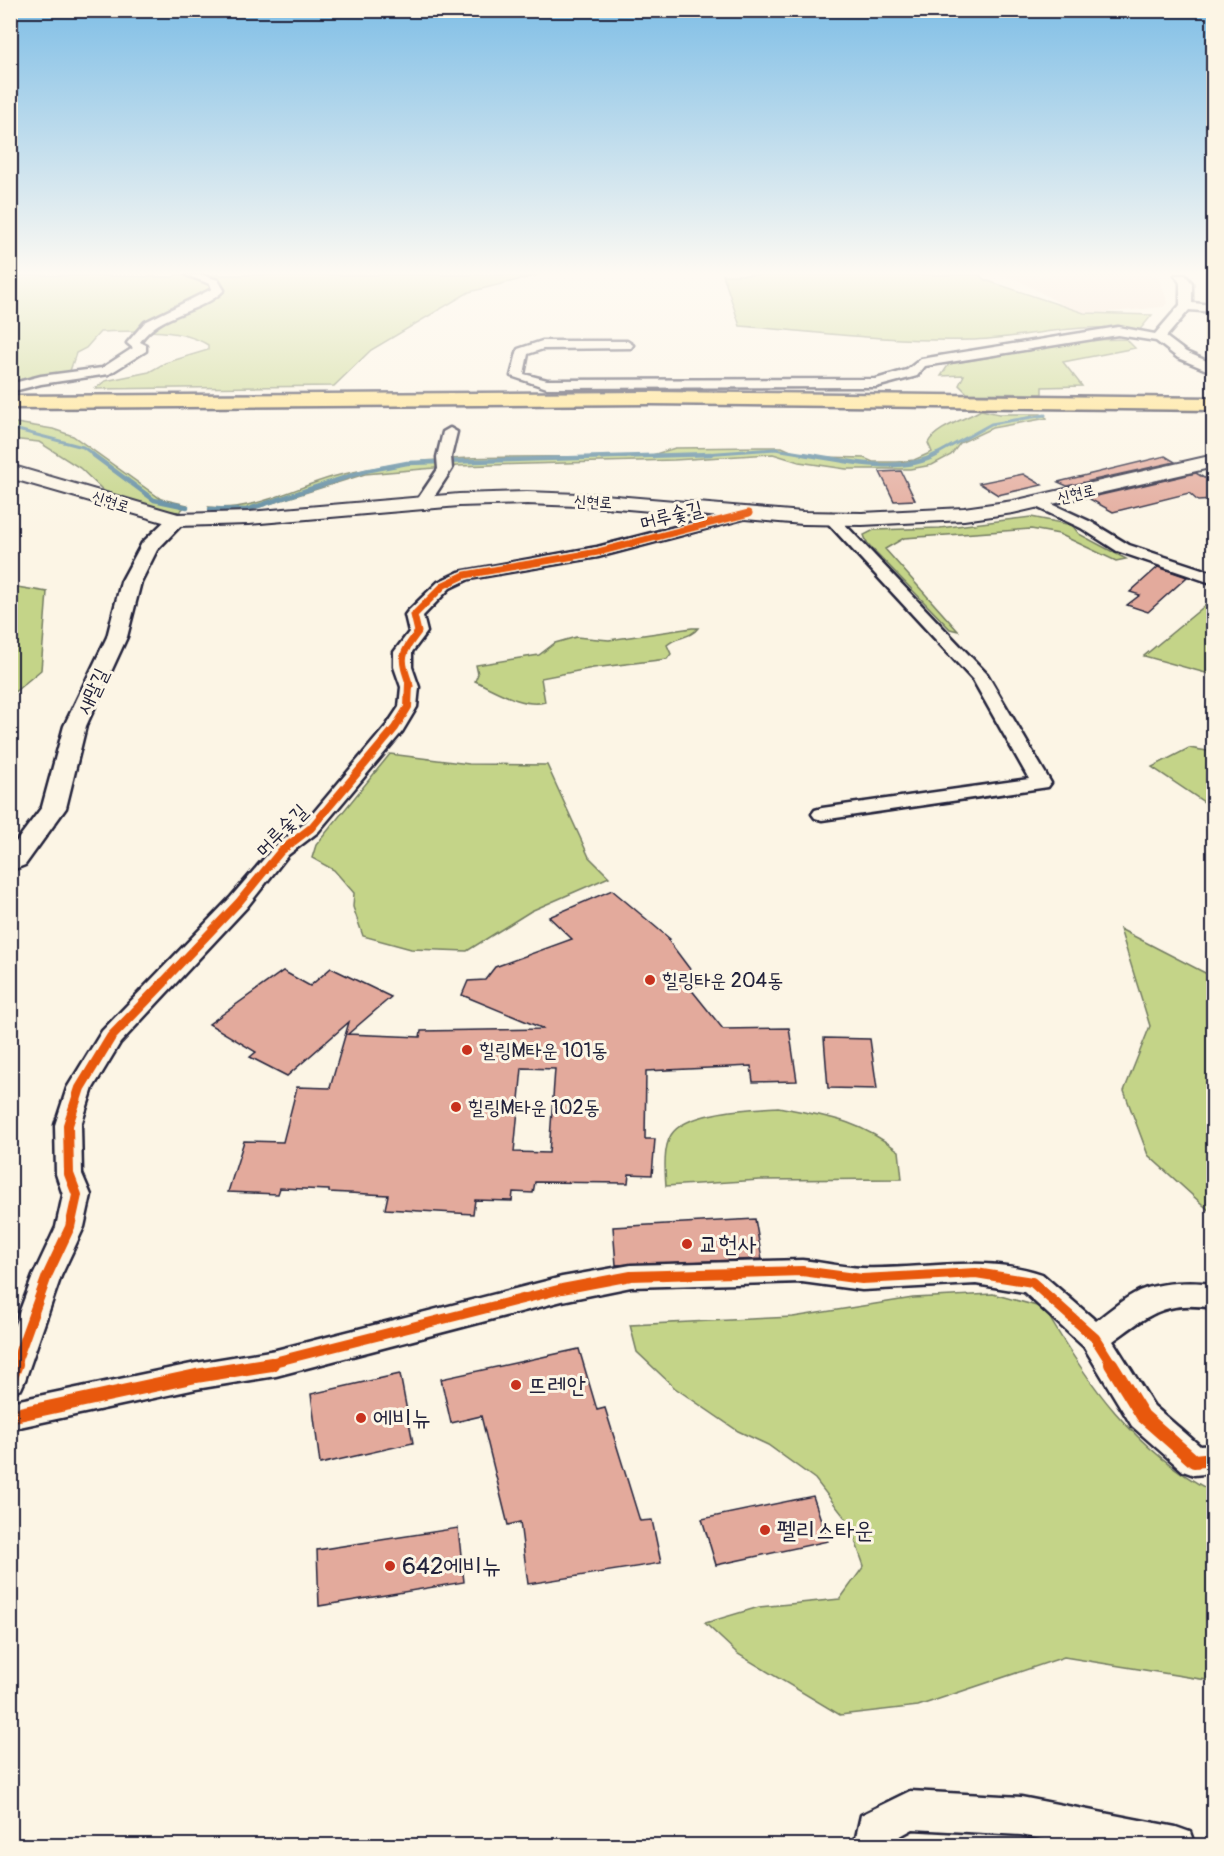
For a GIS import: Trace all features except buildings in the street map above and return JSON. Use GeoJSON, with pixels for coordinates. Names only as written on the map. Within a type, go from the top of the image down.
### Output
{"type":"FeatureCollection","features":[{"type":"Feature","properties":{"kind":"main road"},"geometry":{"type":"LineString","coordinates":[[10,400],[662,396],[1145,399],[1214,402]]}},
{"type":"Feature","properties":{"kind":"main road"},"geometry":{"type":"LineString","coordinates":[[10,400],[650,398],[1214,402]]}},
{"type":"Feature","properties":{"kind":"main road","name":"신현로"},"geometry":{"type":"LineString","coordinates":[[10,471],[177,520],[249,518],[423,503],[527,498],[604,501],[831,518],[964,514],[1037,502],[1214,461]]}},
{"type":"Feature","properties":{"kind":"street"},"geometry":{"type":"LineString","coordinates":[[10,388],[41,380],[105,370],[119,362]]}},
{"type":"Feature","properties":{"kind":"street"},"geometry":{"type":"LineString","coordinates":[[520,362],[518,376],[547,384],[630,377],[876,382],[912,372],[921,363],[930,362]]}},
{"type":"Feature","properties":{"kind":"street"},"geometry":{"type":"LineString","coordinates":[[1197,362],[1213,369]]}},
{"type":"Feature","properties":{"kind":"street"},"geometry":{"type":"LineString","coordinates":[[423,503],[444,463],[450,432]]}},
{"type":"Feature","properties":{"kind":"street"},"geometry":{"type":"LineString","coordinates":[[1037,502],[1086,525],[1123,548],[1214,579]]}},
{"type":"Feature","properties":{"kind":"street","name":"머루숯길"},"geometry":{"type":"LineString","coordinates":[[10,1380],[47,1276],[70,1227],[77,1196],[69,1174],[68,1125],[80,1088],[111,1037],[239,902],[281,851],[311,828],[395,728],[408,706],[410,687],[403,667],[403,652],[418,632],[414,615],[444,585],[465,575],[598,552],[749,513]]}},
{"type":"Feature","properties":{"kind":"street"},"geometry":{"type":"LineString","coordinates":[[822,814],[1041,783],[981,678],[831,518]]}},
{"type":"Feature","properties":{"kind":"street","name":"새말길"},"geometry":{"type":"LineString","coordinates":[[10,863],[16,860],[54,808],[75,726],[117,637],[131,582],[149,547],[177,520]]}},
{"type":"Feature","properties":{"kind":"street"},"geometry":{"type":"LineString","coordinates":[[10,1416],[196,1376],[276,1363],[562,1289],[631,1276],[802,1271],[862,1279],[976,1273],[1002,1275],[1032,1282],[1095,1338],[1143,1416],[1194,1461],[1214,1459]]}},
{"type":"Feature","properties":{"kind":"street"},"geometry":{"type":"LineString","coordinates":[[1095,1338],[1147,1300],[1196,1293],[1214,1296]]}},
{"type":"Feature","properties":{"kind":"street"},"geometry":{"type":"LineString","coordinates":[[873,1845],[875,1829],[910,1809],[1021,1816],[1176,1845]]}},
{"type":"Feature","properties":{"kind":"green space"},"geometry":{"type":"Polygon","coordinates":[[[11,362],[73,362],[70,371],[11,384],[11,362]]]}},
{"type":"Feature","properties":{"kind":"green space"},"geometry":{"type":"Polygon","coordinates":[[[359,362],[334,386],[95,389],[105,381],[149,372],[165,363],[359,362]]]}},
{"type":"Feature","properties":{"kind":"green space"},"geometry":{"type":"Polygon","coordinates":[[[963,362],[1065,362],[1063,362],[1082,386],[1042,387],[1042,394],[967,393],[959,385],[964,375],[941,376],[949,364],[963,362]]]}},
{"type":"Feature","properties":{"kind":"green space"},"geometry":{"type":"Polygon","coordinates":[[[981,410],[999,414],[1041,414],[1047,418],[992,428],[960,443],[951,455],[932,465],[910,469],[846,469],[799,462],[773,454],[674,460],[458,466],[365,474],[250,510],[214,513],[209,507],[225,508],[256,503],[332,477],[359,471],[451,459],[649,456],[675,448],[782,447],[793,452],[825,457],[864,458],[873,462],[914,460],[932,452],[928,443],[937,433],[981,410]]]}},
{"type":"Feature","properties":{"kind":"green space"},"geometry":{"type":"Polygon","coordinates":[[[10,422],[53,429],[73,436],[161,499],[187,505],[179,512],[161,510],[106,493],[80,468],[39,442],[11,439],[10,422]]]}},
{"type":"Feature","properties":{"kind":"green space"},"geometry":{"type":"Polygon","coordinates":[[[1031,517],[1072,525],[1079,534],[1126,559],[1116,561],[1059,534],[1031,529],[904,538],[885,549],[958,631],[950,629],[867,543],[864,535],[874,530],[940,528],[1031,517]]]}},
{"type":"Feature","properties":{"kind":"green space"},"geometry":{"type":"Polygon","coordinates":[[[11,586],[47,592],[41,670],[11,695],[11,586]]]}},
{"type":"Feature","properties":{"kind":"green space"},"geometry":{"type":"Polygon","coordinates":[[[1213,599],[1213,675],[1144,656],[1213,599]]]}},
{"type":"Feature","properties":{"kind":"green space"},"geometry":{"type":"Polygon","coordinates":[[[698,628],[695,632],[667,645],[671,654],[667,659],[593,668],[541,678],[545,702],[528,703],[518,700],[475,681],[478,674],[476,665],[539,655],[555,643],[576,637],[609,640],[698,628]]]}},
{"type":"Feature","properties":{"kind":"green space"},"geometry":{"type":"Polygon","coordinates":[[[1189,748],[1213,752],[1213,808],[1152,767],[1189,748]]]}},
{"type":"Feature","properties":{"kind":"green space"},"geometry":{"type":"Polygon","coordinates":[[[390,754],[469,764],[547,765],[589,857],[609,877],[531,911],[467,951],[411,949],[363,936],[353,907],[354,893],[334,870],[312,858],[316,845],[390,754]]]}},
{"type":"Feature","properties":{"kind":"green space"},"geometry":{"type":"Polygon","coordinates":[[[1120,929],[1213,977],[1213,1214],[1148,1155],[1124,1091],[1150,1026],[1120,929]]]}},
{"type":"Feature","properties":{"kind":"green space"},"geometry":{"type":"Polygon","coordinates":[[[778,1107],[842,1121],[884,1140],[899,1151],[902,1179],[760,1180],[666,1186],[665,1160],[668,1140],[679,1127],[704,1116],[736,1110],[778,1107]]]}},
{"type":"Feature","properties":{"kind":"green space"},"geometry":{"type":"Polygon","coordinates":[[[993,1294],[1044,1308],[1078,1363],[1115,1413],[1160,1456],[1213,1492],[1213,1681],[1064,1657],[918,1706],[840,1715],[738,1654],[705,1623],[759,1607],[840,1599],[864,1566],[849,1523],[815,1479],[768,1445],[738,1431],[675,1388],[637,1352],[630,1325],[793,1317],[913,1298],[993,1294]]]}},
{"type":"Feature","properties":{"kind":"waterway"},"geometry":{"type":"LineString","coordinates":[[935,455],[991,424],[1045,415]]}},
{"type":"Feature","properties":{"kind":"waterway"},"geometry":{"type":"LineString","coordinates":[[10,428],[83,447],[94,455]]}},
{"type":"Feature","properties":{"kind":"waterway"},"geometry":{"type":"LineString","coordinates":[[699,454],[775,449],[812,455]]}},
{"type":"Feature","properties":{"kind":"waterway"},"geometry":{"type":"LineString","coordinates":[[92,454],[154,500],[187,507]]}},
{"type":"Feature","properties":{"kind":"waterway"},"geometry":{"type":"LineString","coordinates":[[210,509],[246,510],[365,471],[407,463],[699,454]]}},
{"type":"Feature","properties":{"kind":"waterway"},"geometry":{"type":"LineString","coordinates":[[690,455],[699,454]]}},
{"type":"Feature","properties":{"kind":"waterway"},"geometry":{"type":"LineString","coordinates":[[699,454],[711,454]]}},
{"type":"Feature","properties":{"kind":"waterway"},"geometry":{"type":"LineString","coordinates":[[803,454],[889,465],[922,461],[938,454]]}},
{"type":"Feature","properties":{"kind":"cycle path"},"geometry":{"type":"LineString","coordinates":[[10,1380],[47,1276],[70,1227],[77,1195],[69,1174],[68,1125],[80,1088],[111,1037],[239,902],[281,851],[311,828],[395,728],[408,707],[410,687],[403,667],[403,652],[418,632],[414,615],[444,585],[465,575],[598,552],[749,513]]}},
{"type":"Feature","properties":{"kind":"cycle path"},"geometry":{"type":"LineString","coordinates":[[10,1416],[196,1376],[276,1363],[562,1289],[631,1276],[802,1271],[862,1279],[976,1273],[1032,1282],[1095,1338],[1143,1416],[1194,1461],[1214,1459]]}},
{"type":"Feature","properties":{"kind":"place","name":"힐링타운 204동"},"geometry":{"type":"Point","coordinates":[650,980]}},
{"type":"Feature","properties":{"kind":"place","name":"힐링M타운 101동"},"geometry":{"type":"Point","coordinates":[467,1050]}},
{"type":"Feature","properties":{"kind":"place","name":"힐링M타운 102동"},"geometry":{"type":"Point","coordinates":[456,1107]}},
{"type":"Feature","properties":{"kind":"place","name":"교헌사"},"geometry":{"type":"Point","coordinates":[687,1244]}},
{"type":"Feature","properties":{"kind":"place","name":"뜨레안"},"geometry":{"type":"Point","coordinates":[516,1385]}},
{"type":"Feature","properties":{"kind":"place","name":"에비뉴"},"geometry":{"type":"Point","coordinates":[361,1418]}},
{"type":"Feature","properties":{"kind":"place","name":"펠리스타운"},"geometry":{"type":"Point","coordinates":[765,1530]}},
{"type":"Feature","properties":{"kind":"place","name":"642에비뉴"},"geometry":{"type":"Point","coordinates":[390,1566]}}]}
